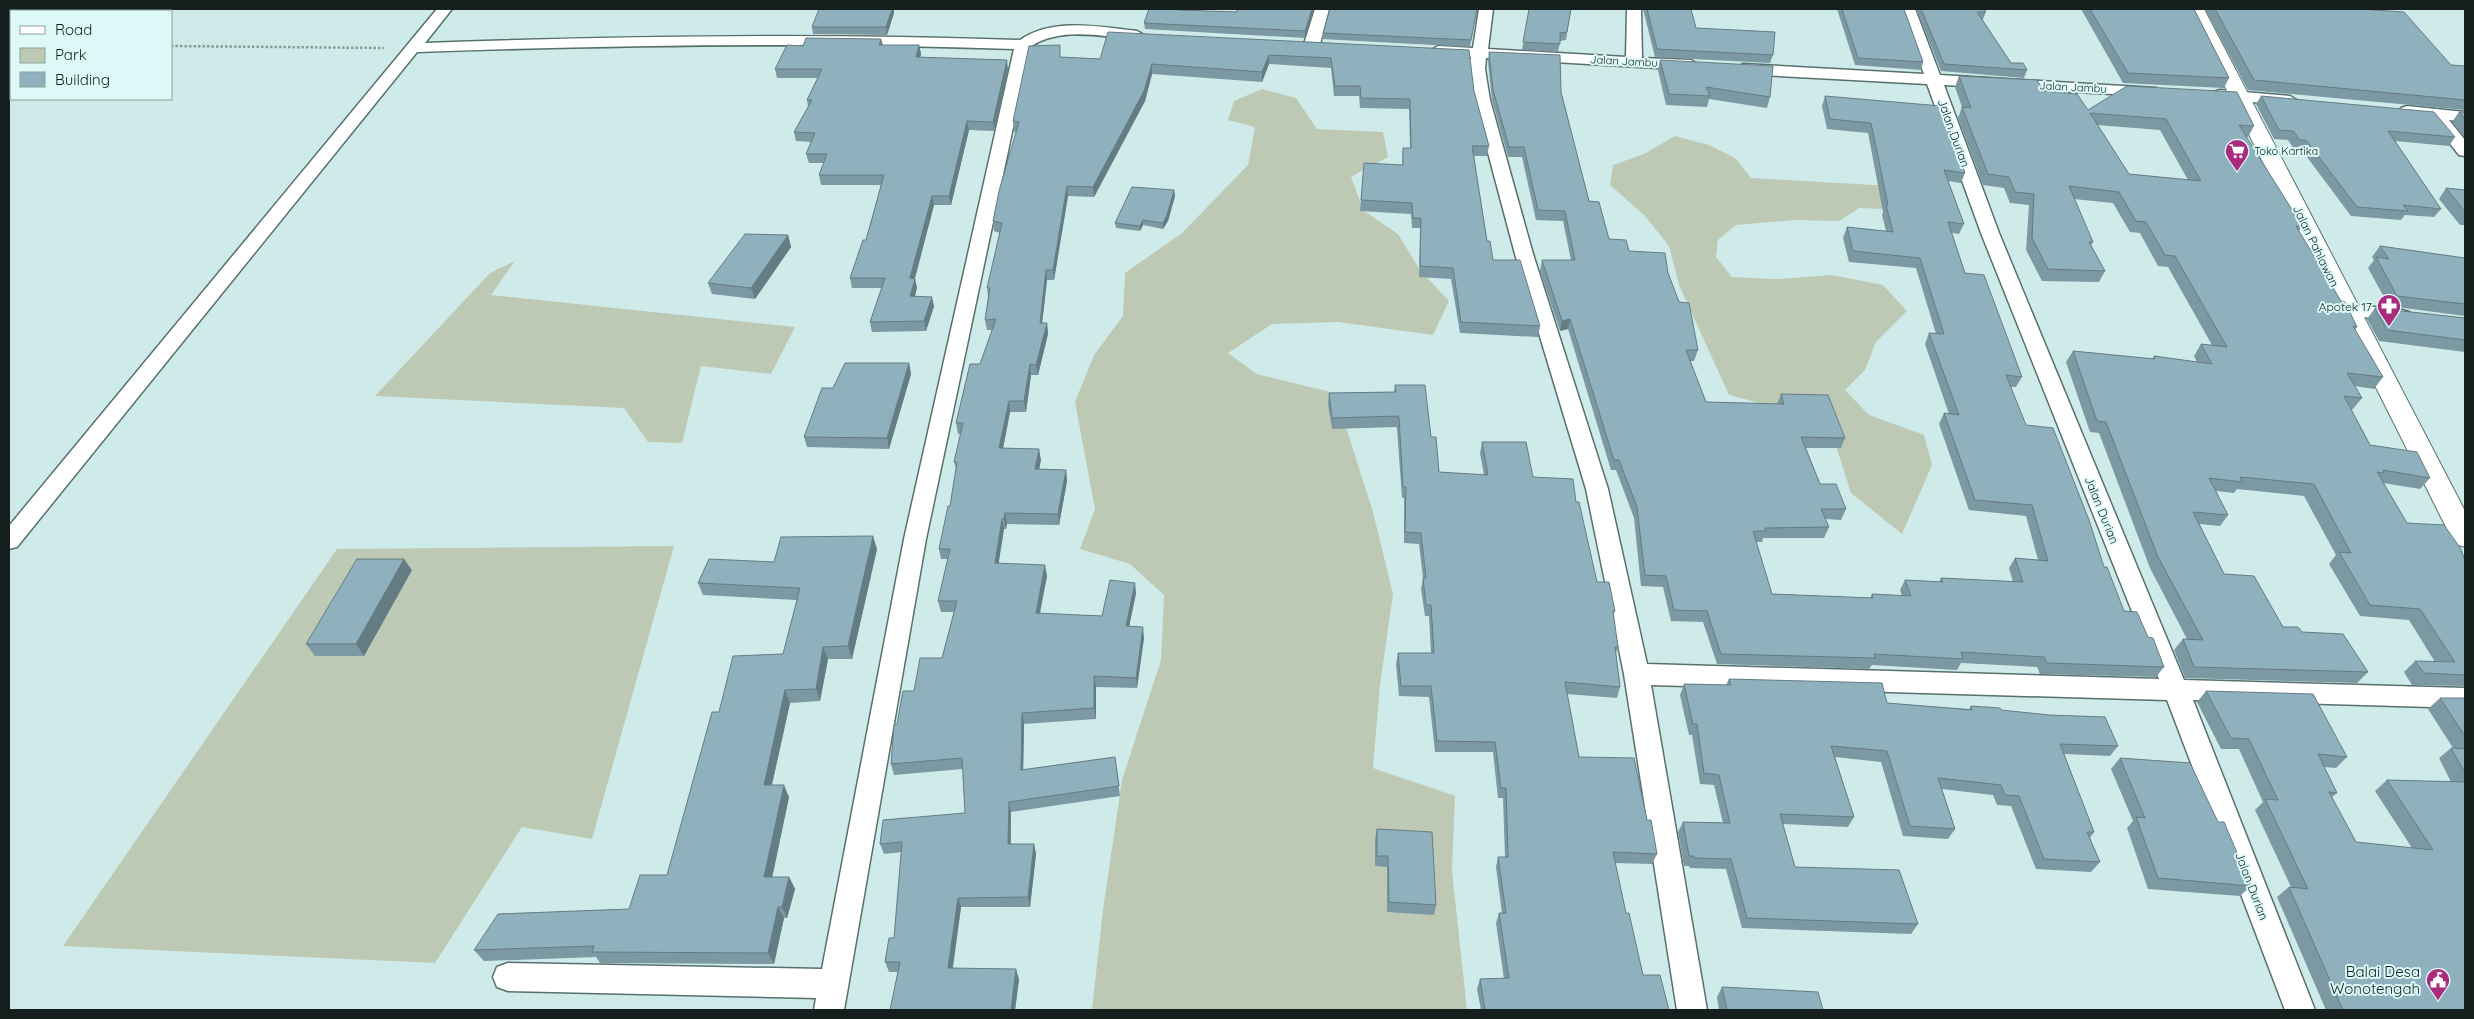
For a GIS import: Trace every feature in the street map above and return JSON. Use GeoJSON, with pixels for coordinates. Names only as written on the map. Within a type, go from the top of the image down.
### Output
{"type":"FeatureCollection","features":[{"type":"Feature","properties":{"kind":"main road","name":"Jalan Pahlawan"},"geometry":{"type":"LineString","coordinates":[[2194,9],[2291,195],[2347,310],[2408,421],[2465,536]]}},
{"type":"Feature","properties":{"kind":"street"},"geometry":{"type":"LineString","coordinates":[[9,541],[415,48],[445,9]]}},
{"type":"Feature","properties":{"kind":"street"},"geometry":{"type":"LineString","coordinates":[[1312,44],[1322,9]]}},
{"type":"Feature","properties":{"kind":"street"},"geometry":{"type":"LineString","coordinates":[[1486,9],[1478,52],[1477,69],[1490,130],[1524,254],[1597,489],[1637,674],[1692,1010]]}},
{"type":"Feature","properties":{"kind":"street"},"geometry":{"type":"LineString","coordinates":[[1634,9],[1634,61]]}},
{"type":"Feature","properties":{"kind":"street","name":"Jalan Durian"},"geometry":{"type":"LineString","coordinates":[[1908,9],[1994,242],[2175,688],[2300,1010]]}},
{"type":"Feature","properties":{"kind":"street"},"geometry":{"type":"LineString","coordinates":[[415,48],[526,44],[1030,40],[1063,31],[1148,36]]}},
{"type":"Feature","properties":{"kind":"street"},"geometry":{"type":"LineString","coordinates":[[508,977],[832,997],[915,539],[973,266],[1030,40]]}},
{"type":"Feature","properties":{"kind":"street"},"geometry":{"type":"LineString","coordinates":[[1292,43],[1329,45]]}},
{"type":"Feature","properties":{"kind":"street","name":"Jalan Jambu"},"geometry":{"type":"LineString","coordinates":[[1420,50],[1702,66]]}},
{"type":"Feature","properties":{"kind":"street","name":"Jalan Jambu"},"geometry":{"type":"LineString","coordinates":[[1731,68],[2161,92]]}},
{"type":"Feature","properties":{"kind":"street"},"geometry":{"type":"LineString","coordinates":[[2200,94],[2308,102]]}},
{"type":"Feature","properties":{"kind":"street"},"geometry":{"type":"LineString","coordinates":[[2395,110],[2465,117]]}},
{"type":"Feature","properties":{"kind":"street"},"geometry":{"type":"LineString","coordinates":[[2434,114],[2465,151]]}},
{"type":"Feature","properties":{"kind":"street"},"geometry":{"type":"LineString","coordinates":[[2347,310],[2416,317]]}},
{"type":"Feature","properties":{"kind":"street"},"geometry":{"type":"LineString","coordinates":[[1637,674],[2175,688],[2465,698]]}},
{"type":"Feature","properties":{"kind":"path"},"geometry":{"type":"LineString","coordinates":[[172,46],[415,48]]}},
{"type":"Feature","properties":{"kind":"green space"},"geometry":{"type":"Polygon","coordinates":[[[1262,89],[1296,98],[1317,129],[1383,132],[1388,157],[1351,177],[1364,211],[1398,234],[1420,270],[1449,301],[1433,335],[1338,322],[1272,324],[1228,353],[1257,374],[1335,393],[1373,512],[1393,594],[1380,685],[1373,768],[1455,796],[1452,871],[1467,1010],[1092,1010],[1103,910],[1122,780],[1161,660],[1164,595],[1130,564],[1080,549],[1095,509],[1075,402],[1094,355],[1123,316],[1125,273],[1182,233],[1248,165],[1255,127],[1228,120],[1234,101],[1262,89]]]}},
{"type":"Feature","properties":{"kind":"green space"},"geometry":{"type":"Polygon","coordinates":[[[1675,136],[1709,145],[1735,158],[1751,178],[1874,185],[1946,184],[1957,212],[1859,208],[1839,221],[1795,220],[1736,225],[1718,240],[1716,257],[1732,277],[1777,279],[1832,275],[1883,285],[1907,311],[1876,342],[1865,370],[1845,390],[1869,415],[1924,435],[1932,465],[1902,534],[1851,493],[1836,446],[1775,407],[1729,395],[1679,285],[1669,246],[1645,216],[1610,185],[1613,165],[1644,154],[1675,136]]]}},
{"type":"Feature","properties":{"kind":"green space"},"geometry":{"type":"Polygon","coordinates":[[[515,261],[491,295],[795,327],[771,374],[701,366],[682,443],[648,442],[624,408],[375,396],[490,273],[515,261]]]}},
{"type":"Feature","properties":{"kind":"green space"},"geometry":{"type":"Polygon","coordinates":[[[674,546],[592,839],[522,827],[435,963],[63,946],[337,549],[674,546]]]}},
{"type":"Feature","properties":{"kind":"building"},"geometry":{"type":"Polygon","coordinates":[[[819,9],[892,9],[886,27],[812,27],[819,9]]]}},
{"type":"Feature","properties":{"kind":"building"},"geometry":{"type":"Polygon","coordinates":[[[1149,9],[1237,12],[1237,9],[1312,9],[1305,31],[1144,23],[1149,9]]]}},
{"type":"Feature","properties":{"kind":"building"},"geometry":{"type":"Polygon","coordinates":[[[1330,9],[1477,9],[1471,40],[1323,33],[1330,9]]]}},
{"type":"Feature","properties":{"kind":"building"},"geometry":{"type":"Polygon","coordinates":[[[1529,9],[1571,9],[1567,32],[1560,33],[1560,44],[1523,42],[1529,9]]]}},
{"type":"Feature","properties":{"kind":"building"},"geometry":{"type":"Polygon","coordinates":[[[1647,9],[1691,9],[1696,28],[1775,32],[1773,55],[1657,49],[1647,9]]]}},
{"type":"Feature","properties":{"kind":"building"},"geometry":{"type":"Polygon","coordinates":[[[1842,9],[1904,9],[1923,62],[1858,58],[1842,9]]]}},
{"type":"Feature","properties":{"kind":"building"},"geometry":{"type":"Polygon","coordinates":[[[1921,9],[1984,9],[1986,12],[1977,12],[2011,63],[2023,63],[2027,70],[1944,64],[1921,9]]]}},
{"type":"Feature","properties":{"kind":"building"},"geometry":{"type":"Polygon","coordinates":[[[2090,9],[2194,9],[2229,78],[2128,73],[2090,9]]]}},
{"type":"Feature","properties":{"kind":"building"},"geometry":{"type":"Polygon","coordinates":[[[2215,9],[2360,9],[2404,12],[2451,65],[2465,66],[2465,100],[2254,80],[2215,9]]]}},
{"type":"Feature","properties":{"kind":"building"},"geometry":{"type":"Polygon","coordinates":[[[1108,32],[1469,50],[1474,91],[1489,146],[1472,146],[1487,241],[1490,241],[1493,260],[1520,260],[1540,326],[1461,322],[1453,268],[1420,266],[1421,218],[1413,218],[1412,203],[1361,200],[1364,163],[1403,165],[1403,148],[1411,148],[1410,99],[1361,98],[1360,86],[1335,86],[1331,58],[1269,55],[1262,72],[1152,64],[1144,91],[1093,187],[1067,186],[1053,270],[1046,270],[1040,323],[1047,323],[1036,365],[1030,364],[1024,401],[1009,401],[999,448],[1039,449],[1035,469],[1066,470],[1058,514],[1005,513],[1002,519],[995,563],[1045,565],[1036,613],[1102,616],[1110,580],[1135,583],[1126,626],[1143,627],[1136,678],[1094,676],[1094,708],[1022,713],[1021,770],[1115,757],[1119,786],[1009,802],[1008,844],[1034,844],[1028,897],[958,898],[948,968],[1016,969],[1011,1010],[890,1010],[900,962],[885,962],[889,938],[894,938],[902,842],[880,844],[883,820],[965,813],[962,758],[891,764],[894,725],[897,724],[903,691],[914,691],[920,658],[942,658],[957,601],[938,601],[950,549],[939,549],[948,506],[950,506],[957,462],[954,462],[963,423],[956,423],[970,364],[980,364],[996,319],[985,320],[990,288],[987,288],[1002,223],[993,221],[999,191],[1019,122],[1013,121],[1029,46],[1060,45],[1060,57],[1100,59],[1108,32]]]}},
{"type":"Feature","properties":{"kind":"building"},"geometry":{"type":"Polygon","coordinates":[[[806,38],[881,39],[879,45],[919,45],[916,57],[1007,60],[993,122],[967,121],[949,196],[932,196],[910,278],[915,279],[910,296],[932,297],[924,321],[870,322],[885,278],[850,278],[863,240],[866,240],[884,175],[819,175],[827,154],[806,154],[815,133],[794,132],[812,100],[807,100],[822,69],[775,69],[787,45],[803,46],[806,38]]]}},
{"type":"Feature","properties":{"kind":"building"},"geometry":{"type":"Polygon","coordinates":[[[1489,52],[1560,55],[1561,92],[1589,201],[1599,202],[1609,239],[1626,240],[1629,251],[1665,253],[1668,273],[1679,302],[1689,303],[1698,350],[1686,350],[1706,402],[1784,404],[1781,394],[1828,395],[1845,438],[1801,437],[1820,484],[1836,484],[1846,509],[1821,509],[1829,527],[1765,528],[1766,531],[1753,531],[1772,594],[1873,598],[1872,594],[1911,596],[1905,580],[1943,582],[1941,578],[2023,582],[2015,558],[2048,561],[2032,505],[1975,500],[1944,413],[1959,415],[1929,333],[1944,334],[1920,258],[1853,251],[1847,227],[1893,232],[1886,205],[1888,205],[1871,123],[1830,119],[1825,96],[1941,106],[1965,173],[1944,170],[1964,224],[1948,222],[1965,273],[1984,275],[2022,377],[2006,375],[2026,425],[2053,428],[2089,520],[2104,567],[2107,567],[2124,611],[2137,612],[2148,637],[2153,638],[2164,667],[2047,663],[2044,657],[1961,652],[1963,659],[1874,654],[1875,658],[1721,654],[1707,611],[1674,610],[1666,576],[1645,575],[1637,507],[1619,460],[1614,460],[1570,319],[1562,321],[1542,260],[1575,260],[1565,211],[1538,210],[1524,147],[1509,147],[1493,90],[1489,52]]]}},
{"type":"Feature","properties":{"kind":"building"},"geometry":{"type":"Polygon","coordinates":[[[1660,60],[1773,66],[1770,97],[1706,87],[1710,96],[1669,94],[1660,60]]]}},
{"type":"Feature","properties":{"kind":"building"},"geometry":{"type":"Polygon","coordinates":[[[1959,76],[2037,80],[2044,91],[2077,94],[2088,110],[2127,86],[2237,92],[2254,126],[2239,125],[2301,227],[2296,226],[2341,301],[2345,302],[2357,327],[2353,326],[2383,377],[2347,373],[2362,398],[2344,396],[2370,445],[2417,452],[2430,478],[2383,470],[2384,473],[2377,472],[2407,523],[2444,525],[2461,549],[2465,561],[2465,675],[2424,673],[2415,661],[2455,662],[2420,609],[2370,605],[2339,552],[2351,553],[2314,484],[2240,477],[2242,482],[2209,478],[2228,515],[2193,512],[2224,574],[2254,576],[2283,627],[2298,627],[2302,632],[2343,634],[2368,672],[2194,667],[2183,639],[2203,640],[2158,557],[2106,422],[2097,421],[2073,351],[2155,359],[2154,356],[2212,364],[2201,344],[2227,347],[2175,256],[2165,255],[2146,222],[2136,221],[2119,192],[2069,186],[2093,242],[2089,242],[2105,271],[2048,269],[2032,238],[2034,194],[2015,192],[2009,177],[1988,174],[1962,107],[1971,108],[1959,76]],[[2090,113],[2129,174],[2201,181],[2166,119],[2090,113]]]}},
{"type":"Feature","properties":{"kind":"building"},"geometry":{"type":"Polygon","coordinates":[[[2261,96],[2434,112],[2455,137],[2388,131],[2441,209],[2403,205],[2408,211],[2357,207],[2306,140],[2300,140],[2293,131],[2279,130],[2261,96]]]}},
{"type":"Feature","properties":{"kind":"building"},"geometry":{"type":"Polygon","coordinates":[[[2459,112],[2465,113],[2465,119],[2459,112]]]}},
{"type":"Feature","properties":{"kind":"building"},"geometry":{"type":"Polygon","coordinates":[[[1132,187],[1174,190],[1163,223],[1143,220],[1140,226],[1115,223],[1132,187]]]}},
{"type":"Feature","properties":{"kind":"building"},"geometry":{"type":"Polygon","coordinates":[[[2446,188],[2465,190],[2465,212],[2446,188]]]}},
{"type":"Feature","properties":{"kind":"building"},"geometry":{"type":"Polygon","coordinates":[[[745,234],[788,235],[751,288],[708,283],[745,234]]]}},
{"type":"Feature","properties":{"kind":"building"},"geometry":{"type":"Polygon","coordinates":[[[2380,246],[2465,258],[2465,304],[2397,296],[2376,257],[2389,259],[2380,246]]]}},
{"type":"Feature","properties":{"kind":"building"},"geometry":{"type":"Polygon","coordinates":[[[2375,308],[2465,318],[2465,340],[2387,330],[2375,308]]]}},
{"type":"Feature","properties":{"kind":"building"},"geometry":{"type":"Polygon","coordinates":[[[845,363],[909,363],[887,438],[804,437],[822,388],[833,388],[845,363]]]}},
{"type":"Feature","properties":{"kind":"building"},"geometry":{"type":"Polygon","coordinates":[[[1395,385],[1425,385],[1431,437],[1436,437],[1439,472],[1488,475],[1482,442],[1526,442],[1533,477],[1573,479],[1576,502],[1579,502],[1597,582],[1609,582],[1615,611],[1613,611],[1618,647],[1615,647],[1620,687],[1565,682],[1579,757],[1634,758],[1647,820],[1651,820],[1657,854],[1613,852],[1626,913],[1629,913],[1643,975],[1660,975],[1669,1010],[1485,1010],[1480,979],[1509,978],[1499,913],[1506,913],[1498,857],[1508,857],[1506,788],[1501,788],[1495,742],[1437,741],[1431,686],[1401,686],[1398,653],[1434,653],[1431,605],[1426,605],[1423,578],[1426,578],[1421,533],[1405,532],[1406,487],[1403,487],[1398,416],[1332,418],[1329,393],[1396,392],[1395,385]]]}},
{"type":"Feature","properties":{"kind":"building"},"geometry":{"type":"Polygon","coordinates":[[[873,536],[848,646],[823,647],[816,689],[785,690],[764,785],[784,785],[764,877],[789,877],[782,907],[778,907],[768,953],[592,952],[594,946],[474,950],[498,914],[629,909],[640,875],[667,875],[712,712],[719,712],[733,656],[783,654],[800,588],[698,583],[709,559],[774,562],[781,537],[873,536]]]}},
{"type":"Feature","properties":{"kind":"building"},"geometry":{"type":"Polygon","coordinates":[[[357,559],[404,559],[356,644],[306,644],[357,559]]]}},
{"type":"Feature","properties":{"kind":"building"},"geometry":{"type":"Polygon","coordinates":[[[1729,679],[1882,683],[1887,703],[1972,710],[1971,706],[2049,715],[2105,717],[2118,746],[2060,744],[2094,832],[2087,832],[2100,862],[2044,859],[2019,796],[2005,795],[2001,785],[1938,778],[1955,829],[1910,826],[1887,751],[1831,746],[1854,817],[1780,814],[1795,867],[1899,870],[1918,924],[1747,918],[1731,859],[1694,858],[1694,856],[1689,856],[1683,822],[1730,823],[1719,775],[1704,773],[1697,724],[1693,724],[1684,684],[1731,685],[1729,679]]]}},
{"type":"Feature","properties":{"kind":"building"},"geometry":{"type":"Polygon","coordinates":[[[2206,691],[2313,694],[2347,757],[2318,754],[2337,793],[2329,792],[2356,842],[2433,850],[2387,780],[2465,782],[2465,1010],[2343,1010],[2289,887],[2308,889],[2265,799],[2278,800],[2249,739],[2231,738],[2206,691]]]}},
{"type":"Feature","properties":{"kind":"building"},"geometry":{"type":"Polygon","coordinates":[[[2440,698],[2465,698],[2465,736],[2440,698]]]}},
{"type":"Feature","properties":{"kind":"building"},"geometry":{"type":"Polygon","coordinates":[[[2451,748],[2465,749],[2465,773],[2451,748]]]}},
{"type":"Feature","properties":{"kind":"building"},"geometry":{"type":"Polygon","coordinates":[[[2120,758],[2190,763],[2218,822],[2224,822],[2251,886],[2158,878],[2136,817],[2145,818],[2120,758]]]}},
{"type":"Feature","properties":{"kind":"building"},"geometry":{"type":"Polygon","coordinates":[[[1377,829],[1432,832],[1436,905],[1389,902],[1388,856],[1377,856],[1377,829]]]}},
{"type":"Feature","properties":{"kind":"building"},"geometry":{"type":"Polygon","coordinates":[[[1722,987],[1818,992],[1823,1010],[1727,1010],[1722,987]]]}},
{"type":"Feature","properties":{"kind":"place","name":"Toko Kartika"},"geometry":{"type":"Point","coordinates":[2237,172]}},
{"type":"Feature","properties":{"kind":"place","name":"Apotek 17"},"geometry":{"type":"Point","coordinates":[2389,327]}},
{"type":"Feature","properties":{"kind":"place","name":"Balai Desa Wonotengah"},"geometry":{"type":"Point","coordinates":[2438,1001]}}]}
